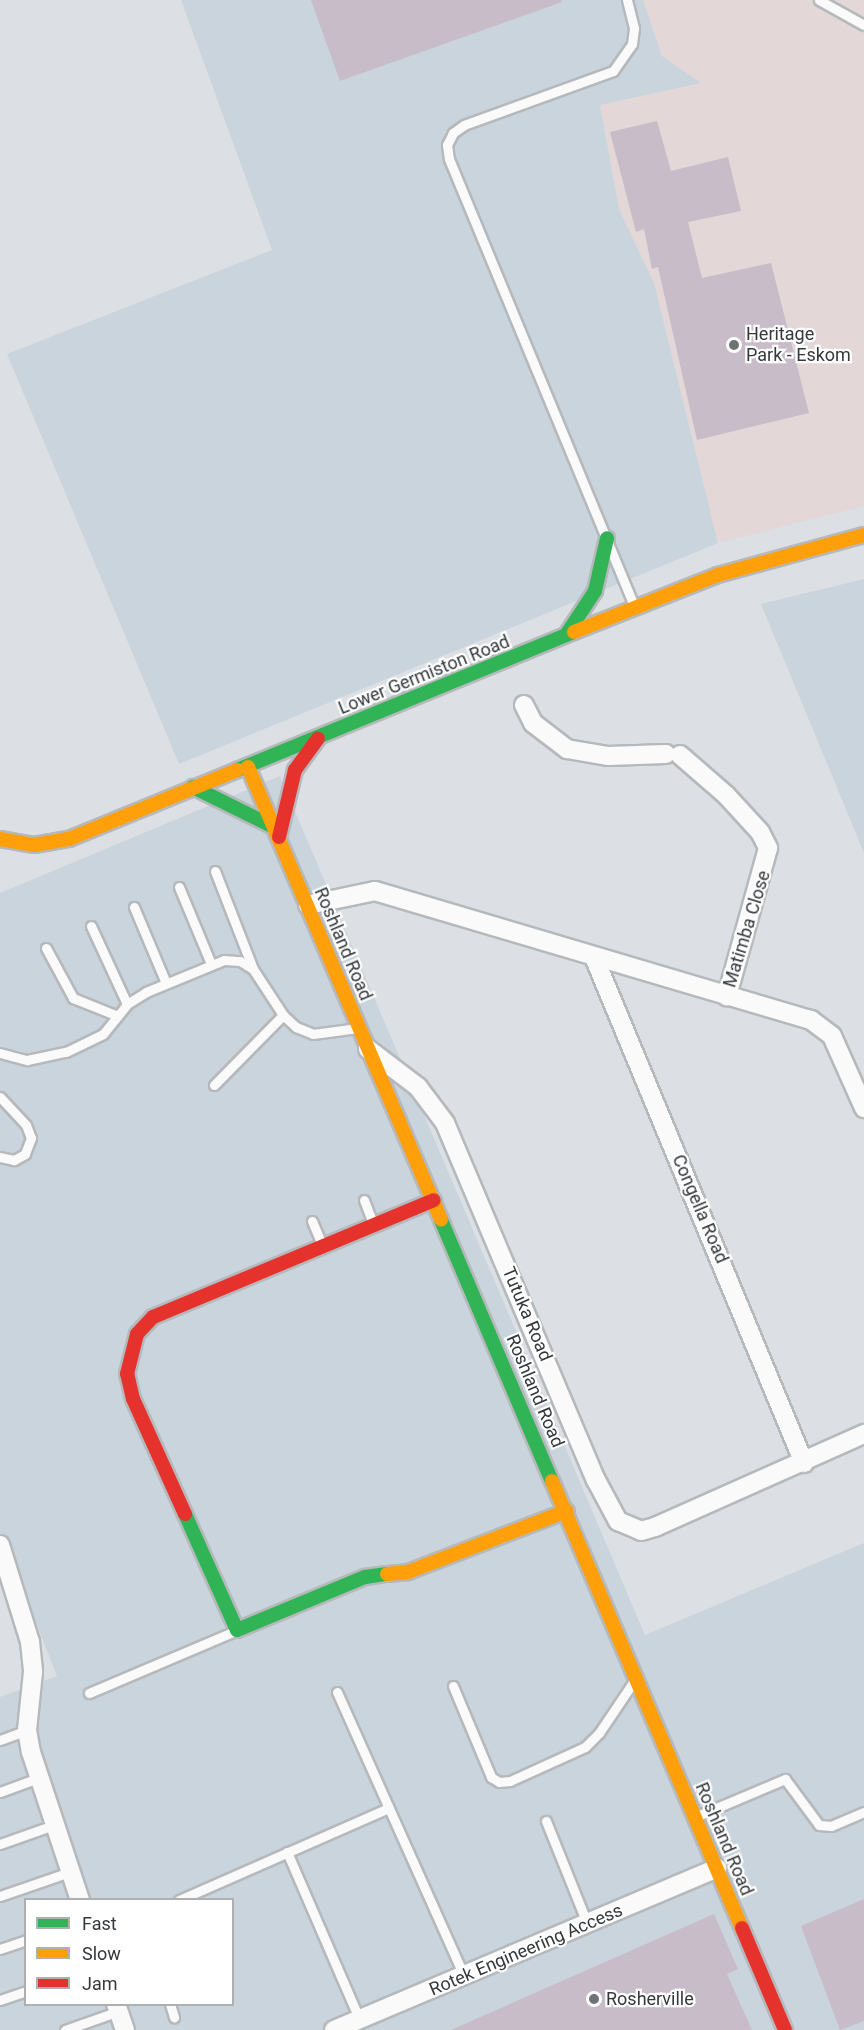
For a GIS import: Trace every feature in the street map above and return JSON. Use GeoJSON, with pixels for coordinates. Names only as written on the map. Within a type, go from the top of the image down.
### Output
{"type":"FeatureCollection","features":[{"type":"Feature","properties":{"kind":"street","name":"Lower Germiston Road"},"geometry":{"type":"LineString","coordinates":[[0,839],[34,845],[69,839],[192,787],[248,767],[718,575],[864,535]]}},
{"type":"Feature","properties":{"kind":"street"},"geometry":{"type":"LineString","coordinates":[[565,637],[595,591],[607,538]]}},
{"type":"Feature","properties":{"kind":"street","name":"Matimba Close"},"geometry":{"type":"LineString","coordinates":[[524,705],[532,723],[567,749],[598,756],[673,755],[726,795],[760,832],[768,848],[727,996]]}},
{"type":"Feature","properties":{"kind":"street"},"geometry":{"type":"LineString","coordinates":[[192,787],[277,832],[295,770],[320,736]]}},
{"type":"Feature","properties":{"kind":"street","name":"Roshland Road"},"geometry":{"type":"LineString","coordinates":[[248,767],[567,1511],[785,2030]]}},
{"type":"Feature","properties":{"kind":"street"},"geometry":{"type":"LineString","coordinates":[[308,905],[375,891],[794,1014],[822,1027],[840,1053],[864,1108]]}},
{"type":"Feature","properties":{"kind":"street","name":"Congella Road"},"geometry":{"type":"LineString","coordinates":[[594,957],[804,1462]]}},
{"type":"Feature","properties":{"kind":"street","name":"Tutuka Road"},"geometry":{"type":"LineString","coordinates":[[368,1049],[418,1087],[445,1123],[612,1516],[635,1529],[655,1527],[864,1434]]}},
{"type":"Feature","properties":{"kind":"street"},"geometry":{"type":"LineString","coordinates":[[434,1200],[322,1244],[153,1317],[137,1334],[127,1365],[133,1399],[237,1630],[365,1577],[408,1572],[567,1511]]}},
{"type":"Feature","properties":{"kind":"street"},"geometry":{"type":"LineString","coordinates":[[0,1545],[30,1642],[33,1672],[27,1730],[38,1778],[80,1898]]}},
{"type":"Feature","properties":{"kind":"street","name":"Rotek Engineering Access"},"geometry":{"type":"LineString","coordinates":[[334,2030],[360,2021],[717,1868]]}},
{"type":"Feature","properties":{"kind":"street"},"geometry":{"type":"LineString","coordinates":[[117,2008],[125,2030]]}},
{"type":"Feature","properties":{"kind":"lane"},"geometry":{"type":"LineString","coordinates":[[627,0],[634,28],[632,44],[613,71],[464,125],[453,132],[447,145],[449,159],[635,607]]}},
{"type":"Feature","properties":{"kind":"lane"},"geometry":{"type":"LineString","coordinates":[[819,0],[864,25]]}},
{"type":"Feature","properties":{"kind":"lane"},"geometry":{"type":"LineString","coordinates":[[214,870],[253,969],[283,1015],[296,1027],[313,1034],[359,1028]]}},
{"type":"Feature","properties":{"kind":"lane"},"geometry":{"type":"LineString","coordinates":[[179,887],[211,964]]}},
{"type":"Feature","properties":{"kind":"lane"},"geometry":{"type":"LineString","coordinates":[[134,907],[166,984]]}},
{"type":"Feature","properties":{"kind":"lane"},"geometry":{"type":"LineString","coordinates":[[91,926],[127,1004]]}},
{"type":"Feature","properties":{"kind":"lane"},"geometry":{"type":"LineString","coordinates":[[46,948],[73,998],[118,1016]]}},
{"type":"Feature","properties":{"kind":"lane"},"geometry":{"type":"LineString","coordinates":[[0,1053],[42,1060],[103,1035],[127,1004],[211,964],[240,961],[253,969]]}},
{"type":"Feature","properties":{"kind":"lane"},"geometry":{"type":"LineString","coordinates":[[214,1085],[283,1015]]}},
{"type":"Feature","properties":{"kind":"lane"},"geometry":{"type":"LineString","coordinates":[[0,1157],[14,1160],[25,1154],[31,1138],[26,1125],[1,1101]]}},
{"type":"Feature","properties":{"kind":"lane"},"geometry":{"type":"LineString","coordinates":[[364,1200],[373,1224]]}},
{"type":"Feature","properties":{"kind":"lane"},"geometry":{"type":"LineString","coordinates":[[312,1221],[322,1244]]}},
{"type":"Feature","properties":{"kind":"lane"},"geometry":{"type":"LineString","coordinates":[[294,1256],[302,1272]]}},
{"type":"Feature","properties":{"kind":"lane"},"geometry":{"type":"LineString","coordinates":[[88,1693],[237,1630]]}},
{"type":"Feature","properties":{"kind":"lane"},"geometry":{"type":"LineString","coordinates":[[453,1686],[491,1777],[499,1782],[510,1781],[585,1747],[619,1706],[637,1677]]}},
{"type":"Feature","properties":{"kind":"lane"},"geometry":{"type":"LineString","coordinates":[[337,1692],[464,1976]]}},
{"type":"Feature","properties":{"kind":"lane"},"geometry":{"type":"LineString","coordinates":[[0,1740],[27,1730]]}},
{"type":"Feature","properties":{"kind":"lane"},"geometry":{"type":"LineString","coordinates":[[0,1792],[38,1778]]}},
{"type":"Feature","properties":{"kind":"lane"},"geometry":{"type":"LineString","coordinates":[[695,1817],[785,1779],[819,1825],[831,1826],[864,1812]]}},
{"type":"Feature","properties":{"kind":"lane"},"geometry":{"type":"LineString","coordinates":[[181,1898],[389,1808]]}},
{"type":"Feature","properties":{"kind":"lane"},"geometry":{"type":"LineString","coordinates":[[546,1821],[587,1923]]}},
{"type":"Feature","properties":{"kind":"lane"},"geometry":{"type":"LineString","coordinates":[[0,1844],[54,1825]]}},
{"type":"Feature","properties":{"kind":"lane"},"geometry":{"type":"LineString","coordinates":[[287,1852],[360,2021]]}},
{"type":"Feature","properties":{"kind":"lane"},"geometry":{"type":"LineString","coordinates":[[0,1896],[72,1871]]}},
{"type":"Feature","properties":{"kind":"lane"},"geometry":{"type":"LineString","coordinates":[[0,1949],[24,1941]]}},
{"type":"Feature","properties":{"kind":"lane"},"geometry":{"type":"LineString","coordinates":[[0,2000],[24,1992]]}},
{"type":"Feature","properties":{"kind":"lane"},"geometry":{"type":"LineString","coordinates":[[171,2006],[174,2017]]}},
{"type":"Feature","properties":{"kind":"lane"},"geometry":{"type":"LineString","coordinates":[[64,2030],[117,2008]]}},
{"type":"Feature","properties":{"kind":"shaded area"},"geometry":{"type":"Polygon","coordinates":[[[181,0],[643,0],[662,56],[701,83],[600,105],[619,209],[654,283],[718,543],[179,764],[7,354],[272,250],[181,0]]]}},
{"type":"Feature","properties":{"kind":"shaded area","name":"Heritage Park - Eskom"},"geometry":{"type":"Polygon","coordinates":[[[643,0],[864,0],[864,506],[718,543],[654,283],[619,209],[600,105],[700,83],[662,56],[643,0]]]}},
{"type":"Feature","properties":{"kind":"shaded area"},"geometry":{"type":"Polygon","coordinates":[[[864,579],[864,853],[761,604],[864,579]]]}},
{"type":"Feature","properties":{"kind":"shaded area","name":"Rosherville"},"geometry":{"type":"Polygon","coordinates":[[[280,776],[645,1635],[864,1543],[864,2030],[0,2030],[0,1697],[57,1676],[0,1532],[0,893],[280,776]]]}},
{"type":"Feature","properties":{"kind":"building"},"geometry":{"type":"Polygon","coordinates":[[[311,0],[561,0],[562,2],[340,81],[311,0]]]}},
{"type":"Feature","properties":{"kind":"building","name":"Heritage Park - Eskom"},"geometry":{"type":"Polygon","coordinates":[[[657,121],[671,171],[728,157],[741,211],[688,222],[702,278],[771,263],[809,413],[697,440],[658,267],[652,269],[644,229],[636,232],[610,132],[657,121]]]}},
{"type":"Feature","properties":{"kind":"building"},"geometry":{"type":"Polygon","coordinates":[[[864,1899],[864,2021],[840,2030],[801,1926],[864,1899]]]}},
{"type":"Feature","properties":{"kind":"building","name":"Rosherville"},"geometry":{"type":"Polygon","coordinates":[[[714,1914],[738,1969],[727,1974],[752,2030],[451,2030],[714,1914]]]}},
{"type":"Feature","properties":{"kind":"traffic: fast"},"geometry":{"type":"LineString","coordinates":[[566,635],[595,591],[607,538]]}},
{"type":"Feature","properties":{"kind":"traffic: fast"},"geometry":{"type":"LineString","coordinates":[[237,770],[574,632]]}},
{"type":"Feature","properties":{"kind":"traffic: fast"},"geometry":{"type":"LineString","coordinates":[[193,787],[274,827]]}},
{"type":"Feature","properties":{"kind":"traffic: fast"},"geometry":{"type":"LineString","coordinates":[[441,1220],[552,1481]]}},
{"type":"Feature","properties":{"kind":"traffic: fast"},"geometry":{"type":"LineString","coordinates":[[185,1514],[237,1630],[365,1577],[387,1574]]}},
{"type":"Feature","properties":{"kind":"traffic: slow"},"geometry":{"type":"LineString","coordinates":[[574,632],[718,575],[864,535]]}},
{"type":"Feature","properties":{"kind":"traffic: slow"},"geometry":{"type":"LineString","coordinates":[[248,767],[441,1220]]}},
{"type":"Feature","properties":{"kind":"traffic: slow"},"geometry":{"type":"LineString","coordinates":[[0,839],[34,845],[69,839],[237,770]]}},
{"type":"Feature","properties":{"kind":"traffic: slow"},"geometry":{"type":"LineString","coordinates":[[552,1481],[742,1928]]}},
{"type":"Feature","properties":{"kind":"traffic: slow"},"geometry":{"type":"LineString","coordinates":[[387,1574],[408,1572],[567,1511]]}},
{"type":"Feature","properties":{"kind":"traffic: jam"},"geometry":{"type":"LineString","coordinates":[[279,837],[295,770],[318,738]]}},
{"type":"Feature","properties":{"kind":"traffic: jam"},"geometry":{"type":"LineString","coordinates":[[185,1514],[133,1399],[127,1374],[137,1334],[153,1317],[434,1200]]}},
{"type":"Feature","properties":{"kind":"traffic: jam"},"geometry":{"type":"LineString","coordinates":[[742,1928],[785,2030]]}},
{"type":"Feature","properties":{"kind":"place","name":"Heritage Park - Eskom"},"geometry":{"type":"Point","coordinates":[734,345]}},
{"type":"Feature","properties":{"kind":"place","name":"Rosherville"},"geometry":{"type":"Point","coordinates":[594,1999]}}]}
